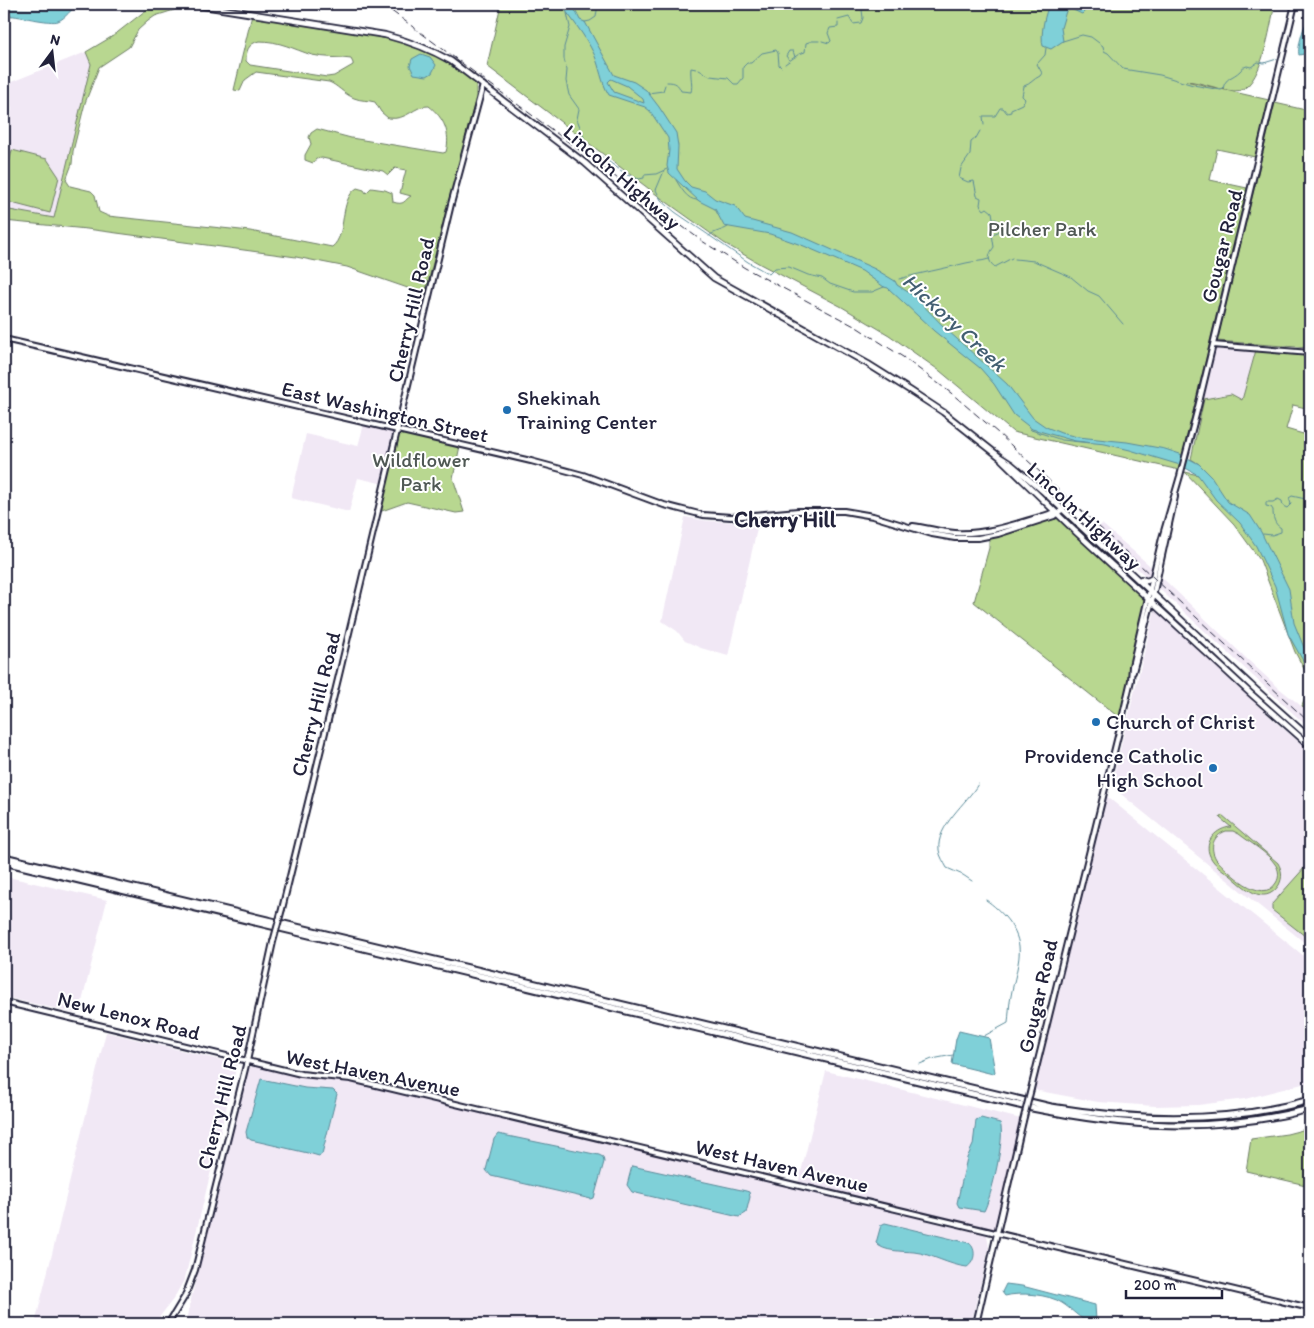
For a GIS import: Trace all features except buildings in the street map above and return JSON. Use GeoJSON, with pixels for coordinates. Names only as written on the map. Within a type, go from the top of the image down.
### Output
{"type":"FeatureCollection","features":[{"type":"Feature","properties":{"kind":"highway"},"geometry":{"type":"LineString","coordinates":[[4,857],[1051,1107],[1120,1116],[1164,1118],[1246,1114],[1310,1100]]}},
{"type":"Feature","properties":{"kind":"highway"},"geometry":{"type":"LineString","coordinates":[[4,862],[1026,1107],[1132,1123],[1180,1126],[1239,1123],[1310,1109]]}},
{"type":"Feature","properties":{"kind":"main road","name":"Lincoln Highway"},"geometry":{"type":"LineString","coordinates":[[190,4],[385,34],[431,50],[451,61],[585,164],[714,278],[868,364],[911,391],[943,412],[1024,474],[1310,738]]}},
{"type":"Feature","properties":{"kind":"main road","name":"Lincoln Highway"},"geometry":{"type":"LineString","coordinates":[[1000,457],[1008,467],[1280,721],[1310,746]]}},
{"type":"Feature","properties":{"kind":"main road"},"geometry":{"type":"LineString","coordinates":[[1136,578],[1147,581],[1153,578]]}},
{"type":"Feature","properties":{"kind":"street","name":"Gougar Road"},"geometry":{"type":"LineString","coordinates":[[1152,592],[1153,578],[1167,520],[1187,450],[1295,4]]}},
{"type":"Feature","properties":{"kind":"street","name":"Cherry Hill Road"},"geometry":{"type":"LineString","coordinates":[[168,1324],[185,1296],[195,1270],[247,1061],[449,213],[483,85]]}},
{"type":"Feature","properties":{"kind":"street","name":"East Washington Street"},"geometry":{"type":"LineString","coordinates":[[4,339],[583,475],[664,505],[703,515],[731,517],[798,511],[835,511],[868,515],[948,533],[979,533],[1058,513],[1063,509]]}},
{"type":"Feature","properties":{"kind":"street"},"geometry":{"type":"LineString","coordinates":[[1213,345],[1310,353]]}},
{"type":"Feature","properties":{"kind":"street","name":"Gougar Road"},"geometry":{"type":"LineString","coordinates":[[976,1324],[1023,1121],[1132,675],[1132,666],[1175,502],[1175,495]]}},
{"type":"Feature","properties":{"kind":"street","name":"New Lenox Road"},"geometry":{"type":"LineString","coordinates":[[4,1002],[247,1061]]}},
{"type":"Feature","properties":{"kind":"street","name":"West Haven Avenue"},"geometry":{"type":"LineString","coordinates":[[247,1061],[301,1074],[351,1079],[1310,1308]]}},
{"type":"Feature","properties":{"kind":"shaded area"},"geometry":{"type":"Polygon","coordinates":[[[86,52],[92,64],[54,219],[4,209],[4,137],[6,137],[12,108],[4,85],[86,52]]]}},
{"type":"Feature","properties":{"kind":"shaded area"},"geometry":{"type":"Polygon","coordinates":[[[1215,347],[1256,350],[1242,400],[1220,395],[1203,399],[1215,347]]]}},
{"type":"Feature","properties":{"kind":"shaded area"},"geometry":{"type":"Polygon","coordinates":[[[364,424],[396,432],[384,484],[358,478],[349,512],[291,498],[306,434],[358,446],[364,424]]]}},
{"type":"Feature","properties":{"kind":"shaded area"},"geometry":{"type":"Polygon","coordinates":[[[685,517],[708,521],[740,522],[759,520],[728,656],[685,641],[677,631],[662,621],[685,517]]]}},
{"type":"Feature","properties":{"kind":"shaded area"},"geometry":{"type":"Polygon","coordinates":[[[1102,524],[1148,564],[1249,661],[1310,713],[1310,729],[1096,530],[1102,524]]]}},
{"type":"Feature","properties":{"kind":"shaded area","name":"Providence Catholic High School"},"geometry":{"type":"Polygon","coordinates":[[[1155,609],[1278,724],[1310,751],[1310,947],[1111,786],[1155,609]]]}},
{"type":"Feature","properties":{"kind":"shaded area"},"geometry":{"type":"Polygon","coordinates":[[[1105,795],[1310,961],[1310,1082],[1245,1099],[1198,1105],[1155,1106],[1098,1102],[1034,1090],[1105,795]]]}},
{"type":"Feature","properties":{"kind":"shaded area"},"geometry":{"type":"Polygon","coordinates":[[[4,876],[107,900],[79,1014],[4,997],[4,876]]]}},
{"type":"Feature","properties":{"kind":"shaded area"},"geometry":{"type":"Polygon","coordinates":[[[106,1032],[237,1064],[185,1278],[174,1298],[155,1323],[35,1324],[106,1032]]]}},
{"type":"Feature","properties":{"kind":"shaded area"},"geometry":{"type":"Polygon","coordinates":[[[253,1066],[308,1078],[361,1083],[987,1235],[989,1248],[971,1324],[185,1324],[247,1069],[253,1066]]]}},
{"type":"Feature","properties":{"kind":"shaded area"},"geometry":{"type":"Polygon","coordinates":[[[826,1071],[1021,1119],[995,1231],[798,1184],[826,1071]]]}},
{"type":"Feature","properties":{"kind":"green space"},"geometry":{"type":"Polygon","coordinates":[[[158,4],[172,4],[174,10],[155,16],[148,21],[138,30],[129,47],[99,67],[85,103],[73,151],[72,164],[66,180],[70,186],[91,191],[95,195],[99,212],[108,216],[250,231],[332,247],[337,242],[340,234],[347,201],[351,193],[357,188],[364,190],[366,193],[371,188],[385,190],[392,193],[393,202],[397,203],[402,203],[411,196],[400,193],[406,170],[395,168],[388,175],[383,171],[322,158],[316,159],[313,163],[305,160],[305,155],[311,144],[309,137],[311,133],[317,129],[351,138],[446,152],[448,138],[445,126],[439,116],[429,106],[424,106],[401,117],[388,118],[381,112],[375,102],[354,98],[329,82],[256,72],[245,80],[240,91],[234,90],[252,15],[393,38],[434,55],[456,68],[476,84],[476,97],[425,294],[347,267],[296,257],[87,229],[4,221],[4,209],[54,218],[91,64],[86,52],[113,36],[150,7],[158,4]],[[267,41],[255,42],[248,48],[246,61],[250,65],[327,77],[334,76],[353,65],[351,59],[312,55],[267,41]]]}},
{"type":"Feature","properties":{"kind":"green space","name":"Pilcher Park"},"geometry":{"type":"Polygon","coordinates":[[[501,4],[1275,4],[1267,41],[1258,69],[1252,81],[1244,88],[1235,91],[1186,81],[1269,100],[1255,157],[1217,149],[1210,180],[1247,188],[1179,470],[1013,432],[940,371],[889,335],[842,307],[724,243],[661,198],[487,66],[501,4]]]}},
{"type":"Feature","properties":{"kind":"green space"},"geometry":{"type":"Polygon","coordinates":[[[1275,103],[1310,111],[1310,348],[1217,341],[1275,103]]]}},
{"type":"Feature","properties":{"kind":"green space"},"geometry":{"type":"Polygon","coordinates":[[[12,150],[47,159],[59,177],[50,213],[4,201],[4,185],[12,150]]]}},
{"type":"Feature","properties":{"kind":"green space"},"geometry":{"type":"Polygon","coordinates":[[[1256,350],[1310,355],[1310,409],[1293,405],[1286,429],[1310,436],[1310,680],[1295,652],[1260,560],[1234,524],[1185,472],[1212,478],[1199,464],[1191,459],[1204,399],[1231,394],[1242,400],[1256,350]]]}},
{"type":"Feature","properties":{"kind":"green space","name":"Wildflower Park"},"geometry":{"type":"Polygon","coordinates":[[[399,432],[460,446],[453,478],[464,512],[456,513],[407,502],[379,512],[399,432]]]}},
{"type":"Feature","properties":{"kind":"green space"},"geometry":{"type":"Polygon","coordinates":[[[1057,515],[1147,598],[1121,719],[974,602],[989,548],[989,538],[1057,515]]]}},
{"type":"Feature","properties":{"kind":"green space"},"geometry":{"type":"Polygon","coordinates":[[[1310,685],[1310,713],[1302,706],[1310,685]]]}},
{"type":"Feature","properties":{"kind":"green space"},"geometry":{"type":"Polygon","coordinates":[[[1222,815],[1278,863],[1281,879],[1273,892],[1267,895],[1254,893],[1214,862],[1208,850],[1210,840],[1216,833],[1231,827],[1220,818],[1222,815]],[[1226,831],[1215,839],[1213,850],[1216,859],[1236,878],[1254,889],[1262,891],[1270,889],[1278,878],[1276,866],[1263,852],[1233,831],[1226,831]]]}},
{"type":"Feature","properties":{"kind":"green space"},"geometry":{"type":"Polygon","coordinates":[[[1306,866],[1310,870],[1310,940],[1272,910],[1272,904],[1306,866]]]}},
{"type":"Feature","properties":{"kind":"green space"},"geometry":{"type":"Polygon","coordinates":[[[1310,1128],[1310,1186],[1246,1171],[1251,1139],[1287,1134],[1310,1128]]]}},
{"type":"Feature","properties":{"kind":"water"},"geometry":{"type":"Polygon","coordinates":[[[61,4],[78,4],[64,18],[54,22],[4,15],[4,9],[48,10],[61,4]]]}},
{"type":"Feature","properties":{"kind":"water"},"geometry":{"type":"Polygon","coordinates":[[[561,4],[572,4],[580,20],[585,22],[614,75],[634,82],[646,90],[659,107],[676,133],[678,146],[677,169],[691,187],[705,191],[715,199],[735,206],[745,219],[792,232],[875,269],[895,281],[897,285],[914,296],[947,330],[1007,384],[1033,418],[1046,427],[1078,437],[1127,442],[1165,449],[1199,464],[1211,476],[1228,502],[1250,515],[1261,532],[1289,589],[1294,623],[1310,660],[1310,673],[1288,634],[1275,586],[1256,546],[1240,523],[1216,500],[1198,475],[1180,465],[1130,450],[1105,444],[1075,441],[1032,429],[1014,415],[994,384],[980,368],[934,331],[888,288],[862,271],[804,246],[770,234],[724,226],[715,209],[699,201],[669,173],[667,166],[668,138],[650,111],[645,107],[609,95],[590,47],[561,4]],[[611,79],[608,82],[614,92],[644,103],[643,99],[627,86],[611,79]]]}},
{"type":"Feature","properties":{"kind":"water"},"geometry":{"type":"Polygon","coordinates":[[[1050,4],[1087,5],[1086,10],[1082,14],[1071,9],[1066,11],[1061,28],[1063,41],[1051,49],[1043,46],[1042,42],[1046,12],[1050,4]]]}},
{"type":"Feature","properties":{"kind":"water"},"geometry":{"type":"Polygon","coordinates":[[[1310,18],[1310,53],[1299,55],[1299,47],[1305,24],[1310,18]]]}},
{"type":"Feature","properties":{"kind":"water"},"geometry":{"type":"Polygon","coordinates":[[[421,54],[430,57],[436,65],[432,73],[427,76],[414,74],[410,66],[412,59],[421,54]]]}},
{"type":"Feature","properties":{"kind":"water"},"geometry":{"type":"Polygon","coordinates":[[[959,1031],[989,1038],[995,1072],[993,1074],[952,1064],[959,1031]]]}},
{"type":"Feature","properties":{"kind":"water"},"geometry":{"type":"Polygon","coordinates":[[[261,1079],[305,1088],[333,1090],[337,1094],[322,1154],[319,1156],[251,1140],[247,1137],[246,1132],[261,1079]]]}},
{"type":"Feature","properties":{"kind":"water"},"geometry":{"type":"Polygon","coordinates":[[[981,1118],[1000,1123],[1001,1130],[997,1167],[984,1211],[959,1207],[957,1203],[967,1158],[973,1145],[976,1120],[981,1118]]]}},
{"type":"Feature","properties":{"kind":"water"},"geometry":{"type":"Polygon","coordinates":[[[498,1134],[603,1157],[604,1162],[594,1198],[591,1199],[491,1176],[486,1170],[494,1139],[498,1134]]]}},
{"type":"Feature","properties":{"kind":"water"},"geometry":{"type":"Polygon","coordinates":[[[632,1166],[749,1192],[750,1197],[746,1213],[739,1217],[632,1192],[627,1185],[632,1166]]]}},
{"type":"Feature","properties":{"kind":"water"},"geometry":{"type":"Polygon","coordinates":[[[885,1223],[969,1243],[974,1252],[972,1262],[967,1267],[921,1253],[883,1248],[876,1243],[881,1225],[885,1223]]]}},
{"type":"Feature","properties":{"kind":"water"},"geometry":{"type":"Polygon","coordinates":[[[1006,1284],[1022,1286],[1095,1305],[1096,1320],[1105,1324],[1086,1321],[1062,1303],[1050,1298],[1026,1294],[1005,1296],[1002,1292],[1006,1284]]]}},
{"type":"Feature","properties":{"kind":"waterway"},"geometry":{"type":"LineString","coordinates":[[585,22],[596,17],[598,4]]}},
{"type":"Feature","properties":{"kind":"waterway"},"geometry":{"type":"LineString","coordinates":[[838,20],[849,17],[853,24],[861,23],[863,18],[862,10],[874,6],[874,4]]}},
{"type":"Feature","properties":{"kind":"waterway"},"geometry":{"type":"LineString","coordinates":[[567,13],[570,27],[564,47],[564,59],[567,70],[566,81],[569,95],[579,109],[577,119],[587,146],[627,175],[639,179],[644,178],[644,175],[656,174],[667,169]]}},
{"type":"Feature","properties":{"kind":"waterway","name":"Hickory Creek"},"geometry":{"type":"LineString","coordinates":[[4,16],[12,16]]}},
{"type":"Feature","properties":{"kind":"waterway"},"geometry":{"type":"LineString","coordinates":[[822,41],[829,43],[831,41],[828,33],[830,28],[838,27],[838,23]]}},
{"type":"Feature","properties":{"kind":"waterway"},"geometry":{"type":"LineString","coordinates":[[1063,41],[1082,35],[1091,37],[1103,46],[1104,51],[1123,69],[1160,75],[1193,85],[1221,90],[1227,80],[1243,67],[1251,67],[1258,62],[1264,63],[1277,59]]}},
{"type":"Feature","properties":{"kind":"waterway"},"geometry":{"type":"LineString","coordinates":[[785,64],[805,52],[806,43],[819,41]]}},
{"type":"Feature","properties":{"kind":"waterway"},"geometry":{"type":"LineString","coordinates":[[984,125],[983,116],[995,116],[1000,108],[1003,108],[1007,113],[1011,112],[1011,109],[1022,104],[1025,99],[1022,96],[1024,86],[1042,73],[1037,64],[1045,55],[1046,48]]}},
{"type":"Feature","properties":{"kind":"waterway"},"geometry":{"type":"LineString","coordinates":[[699,70],[710,76],[728,78],[734,84],[738,84],[743,78],[743,67],[747,63],[751,63],[762,53],[776,50],[781,67]]}},
{"type":"Feature","properties":{"kind":"waterway"},"geometry":{"type":"LineString","coordinates":[[789,60],[786,56],[789,51],[793,51],[795,57]]}},
{"type":"Feature","properties":{"kind":"waterway"},"geometry":{"type":"LineString","coordinates":[[667,82],[673,82],[681,91],[691,92],[691,68],[696,69]]}},
{"type":"Feature","properties":{"kind":"waterway"},"geometry":{"type":"LineString","coordinates":[[648,93],[663,91],[665,85]]}},
{"type":"Feature","properties":{"kind":"waterway"},"geometry":{"type":"LineString","coordinates":[[980,131],[971,142],[970,155],[961,168],[959,178],[968,182],[974,181],[977,196],[981,198],[980,205],[984,210],[987,208],[992,212],[993,218],[1003,223]]}},
{"type":"Feature","properties":{"kind":"waterway"},"geometry":{"type":"LineString","coordinates":[[664,171],[656,190],[661,200],[675,212],[748,262],[769,274],[775,268],[789,267],[808,275],[822,278],[830,284],[853,292],[872,292],[884,287]]}},
{"type":"Feature","properties":{"kind":"waterway","name":"Hickory Creek"},"geometry":{"type":"LineString","coordinates":[[676,180],[687,196],[697,200]]}},
{"type":"Feature","properties":{"kind":"waterway"},"geometry":{"type":"LineString","coordinates":[[1004,225],[998,232],[992,234],[994,247],[990,253],[990,260],[995,267],[1012,258]]}},
{"type":"Feature","properties":{"kind":"waterway"},"geometry":{"type":"LineString","coordinates":[[709,236],[728,227]]}},
{"type":"Feature","properties":{"kind":"waterway"},"geometry":{"type":"LineString","coordinates":[[899,279],[989,259]]}},
{"type":"Feature","properties":{"kind":"waterway"},"geometry":{"type":"LineString","coordinates":[[1015,259],[1034,261],[1071,277],[1088,291],[1099,296],[1123,324]]}},
{"type":"Feature","properties":{"kind":"waterway","name":"Hickory Creek"},"geometry":{"type":"LineString","coordinates":[[1028,426],[1031,430],[1062,440],[1090,443]]}},
{"type":"Feature","properties":{"kind":"waterway"},"geometry":{"type":"LineString","coordinates":[[1263,534],[1272,535],[1281,532],[1281,528],[1274,520],[1273,510],[1271,507],[1266,506],[1266,502],[1273,502],[1278,499],[1287,508],[1291,504],[1289,498],[1292,496],[1310,500]]}},
{"type":"Feature","properties":{"kind":"waterway"},"geometry":{"type":"LineString","coordinates":[[972,881],[947,868],[941,857],[939,841],[942,832],[953,815],[978,784]]}},
{"type":"Feature","properties":{"kind":"waterway"},"geometry":{"type":"LineString","coordinates":[[984,1036],[1008,1023],[1010,999],[1019,952],[1018,939],[1012,926],[1003,914],[986,900]]}},
{"type":"Feature","properties":{"kind":"waterway"},"geometry":{"type":"LineString","coordinates":[[920,1064],[932,1059],[953,1055]]}},
{"type":"Feature","properties":{"kind":"railway"},"geometry":{"type":"LineString","coordinates":[[382,4],[702,241],[745,268],[858,328],[903,357],[951,393],[998,433],[1310,723]]}},
{"type":"Feature","properties":{"kind":"place","name":"Shekinah Training Center"},"geometry":{"type":"Point","coordinates":[507,410]}},
{"type":"Feature","properties":{"kind":"place","name":"Church of Christ"},"geometry":{"type":"Point","coordinates":[1096,722]}},
{"type":"Feature","properties":{"kind":"place","name":"Providence Catholic High School"},"geometry":{"type":"Point","coordinates":[1213,768]}},
{"type":"Feature","properties":{"kind":"district","name":"Cherry Hill"},"geometry":{"type":"Point","coordinates":[785,519]}}]}
